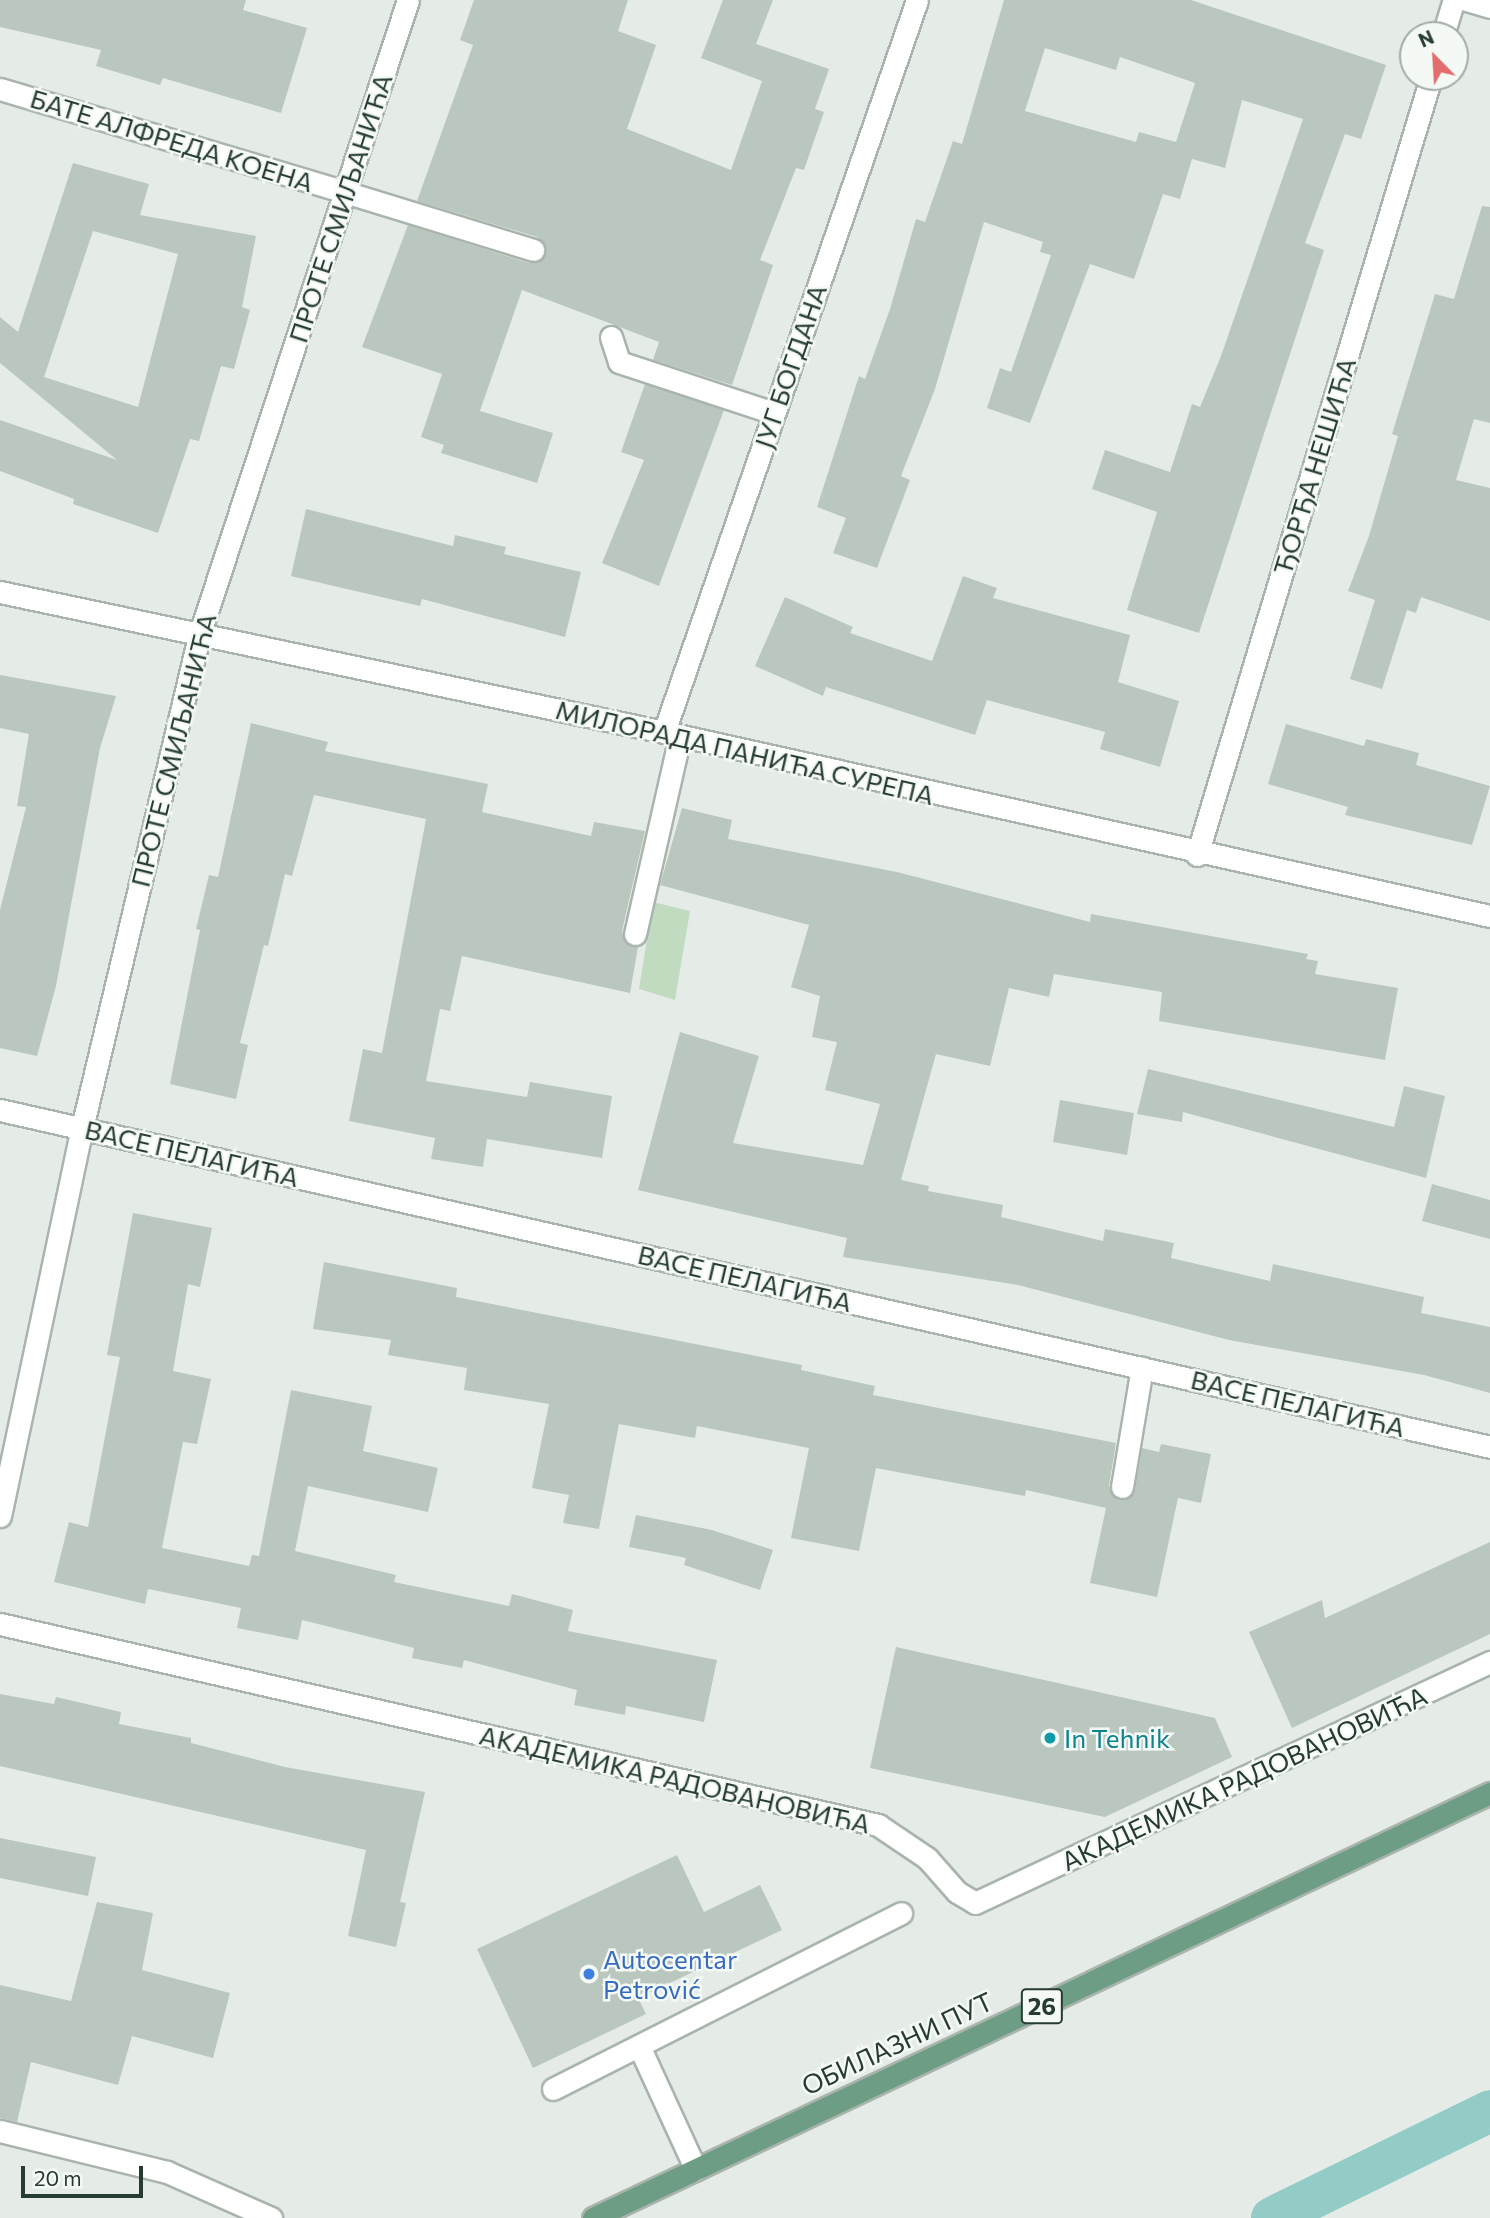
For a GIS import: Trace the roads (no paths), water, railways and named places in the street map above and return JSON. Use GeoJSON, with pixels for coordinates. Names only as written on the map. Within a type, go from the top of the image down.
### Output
{"type":"FeatureCollection","features":[{"type":"Feature","properties":{"kind":"main road","name":"ОБИЛАЗНИ ПУТ"},"geometry":{"type":"LineString","coordinates":[[593,2218],[1490,1793]]}},
{"type":"Feature","properties":{"kind":"street","name":"ПРОТЕ СМИЉАНИЋА"},"geometry":{"type":"LineString","coordinates":[[0,1516],[82,1128],[199,636],[408,0]]}},
{"type":"Feature","properties":{"kind":"street","name":"ЈУГ БОГДАНА"},"geometry":{"type":"LineString","coordinates":[[635,934],[672,734],[774,413],[917,0]]}},
{"type":"Feature","properties":{"kind":"street"},"geometry":{"type":"LineString","coordinates":[[1447,21],[1454,0]]}},
{"type":"Feature","properties":{"kind":"street"},"geometry":{"type":"LineString","coordinates":[[1466,0],[1490,8]]}},
{"type":"Feature","properties":{"kind":"street","name":"БАТЕ АЛФРЕДА КОЕНА"},"geometry":{"type":"LineString","coordinates":[[0,89],[533,250]]}},
{"type":"Feature","properties":{"kind":"street","name":"ЂОРЂА НЕШИЋА"},"geometry":{"type":"LineString","coordinates":[[1196,855],[1427,91]]}},
{"type":"Feature","properties":{"kind":"street"},"geometry":{"type":"LineString","coordinates":[[611,337],[610,348],[619,362],[774,413]]}},
{"type":"Feature","properties":{"kind":"street","name":"МИЛОРАДА ПАНИЋА СУРЕПА"},"geometry":{"type":"LineString","coordinates":[[0,592],[672,734],[1196,855],[1490,916]]}},
{"type":"Feature","properties":{"kind":"street","name":"ВАСЕ ПЕЛАГИЋА"},"geometry":{"type":"LineString","coordinates":[[0,1110],[1490,1447]]}},
{"type":"Feature","properties":{"kind":"street"},"geometry":{"type":"LineString","coordinates":[[1122,1487],[1142,1368]]}},
{"type":"Feature","properties":{"kind":"street","name":"АКАДЕМИКА РАДОВАНОВИЋА"},"geometry":{"type":"LineString","coordinates":[[0,1624],[877,1825],[927,1858],[957,1892],[975,1903],[1490,1662]]}},
{"type":"Feature","properties":{"kind":"street"},"geometry":{"type":"LineString","coordinates":[[553,2089],[901,1913]]}},
{"type":"Feature","properties":{"kind":"street"},"geometry":{"type":"LineString","coordinates":[[639,2046],[696,2170]]}},
{"type":"Feature","properties":{"kind":"street"},"geometry":{"type":"LineString","coordinates":[[0,2131],[167,2172],[211,2193],[239,2213],[271,2218]]}},
{"type":"Feature","properties":{"kind":"street"},"geometry":{"type":"LineString","coordinates":[[211,2193],[220,2218]]}},
{"type":"Feature","properties":{"kind":"waterway"},"geometry":{"type":"LineString","coordinates":[[1272,2218],[1490,2111]]}},
{"type":"Feature","properties":{"kind":"place","name":"In Tehnik"},"geometry":{"type":"Point","coordinates":[1050,1738]}},
{"type":"Feature","properties":{"kind":"place","name":"Autocentar Petrović"},"geometry":{"type":"Point","coordinates":[589,1974]}}]}
